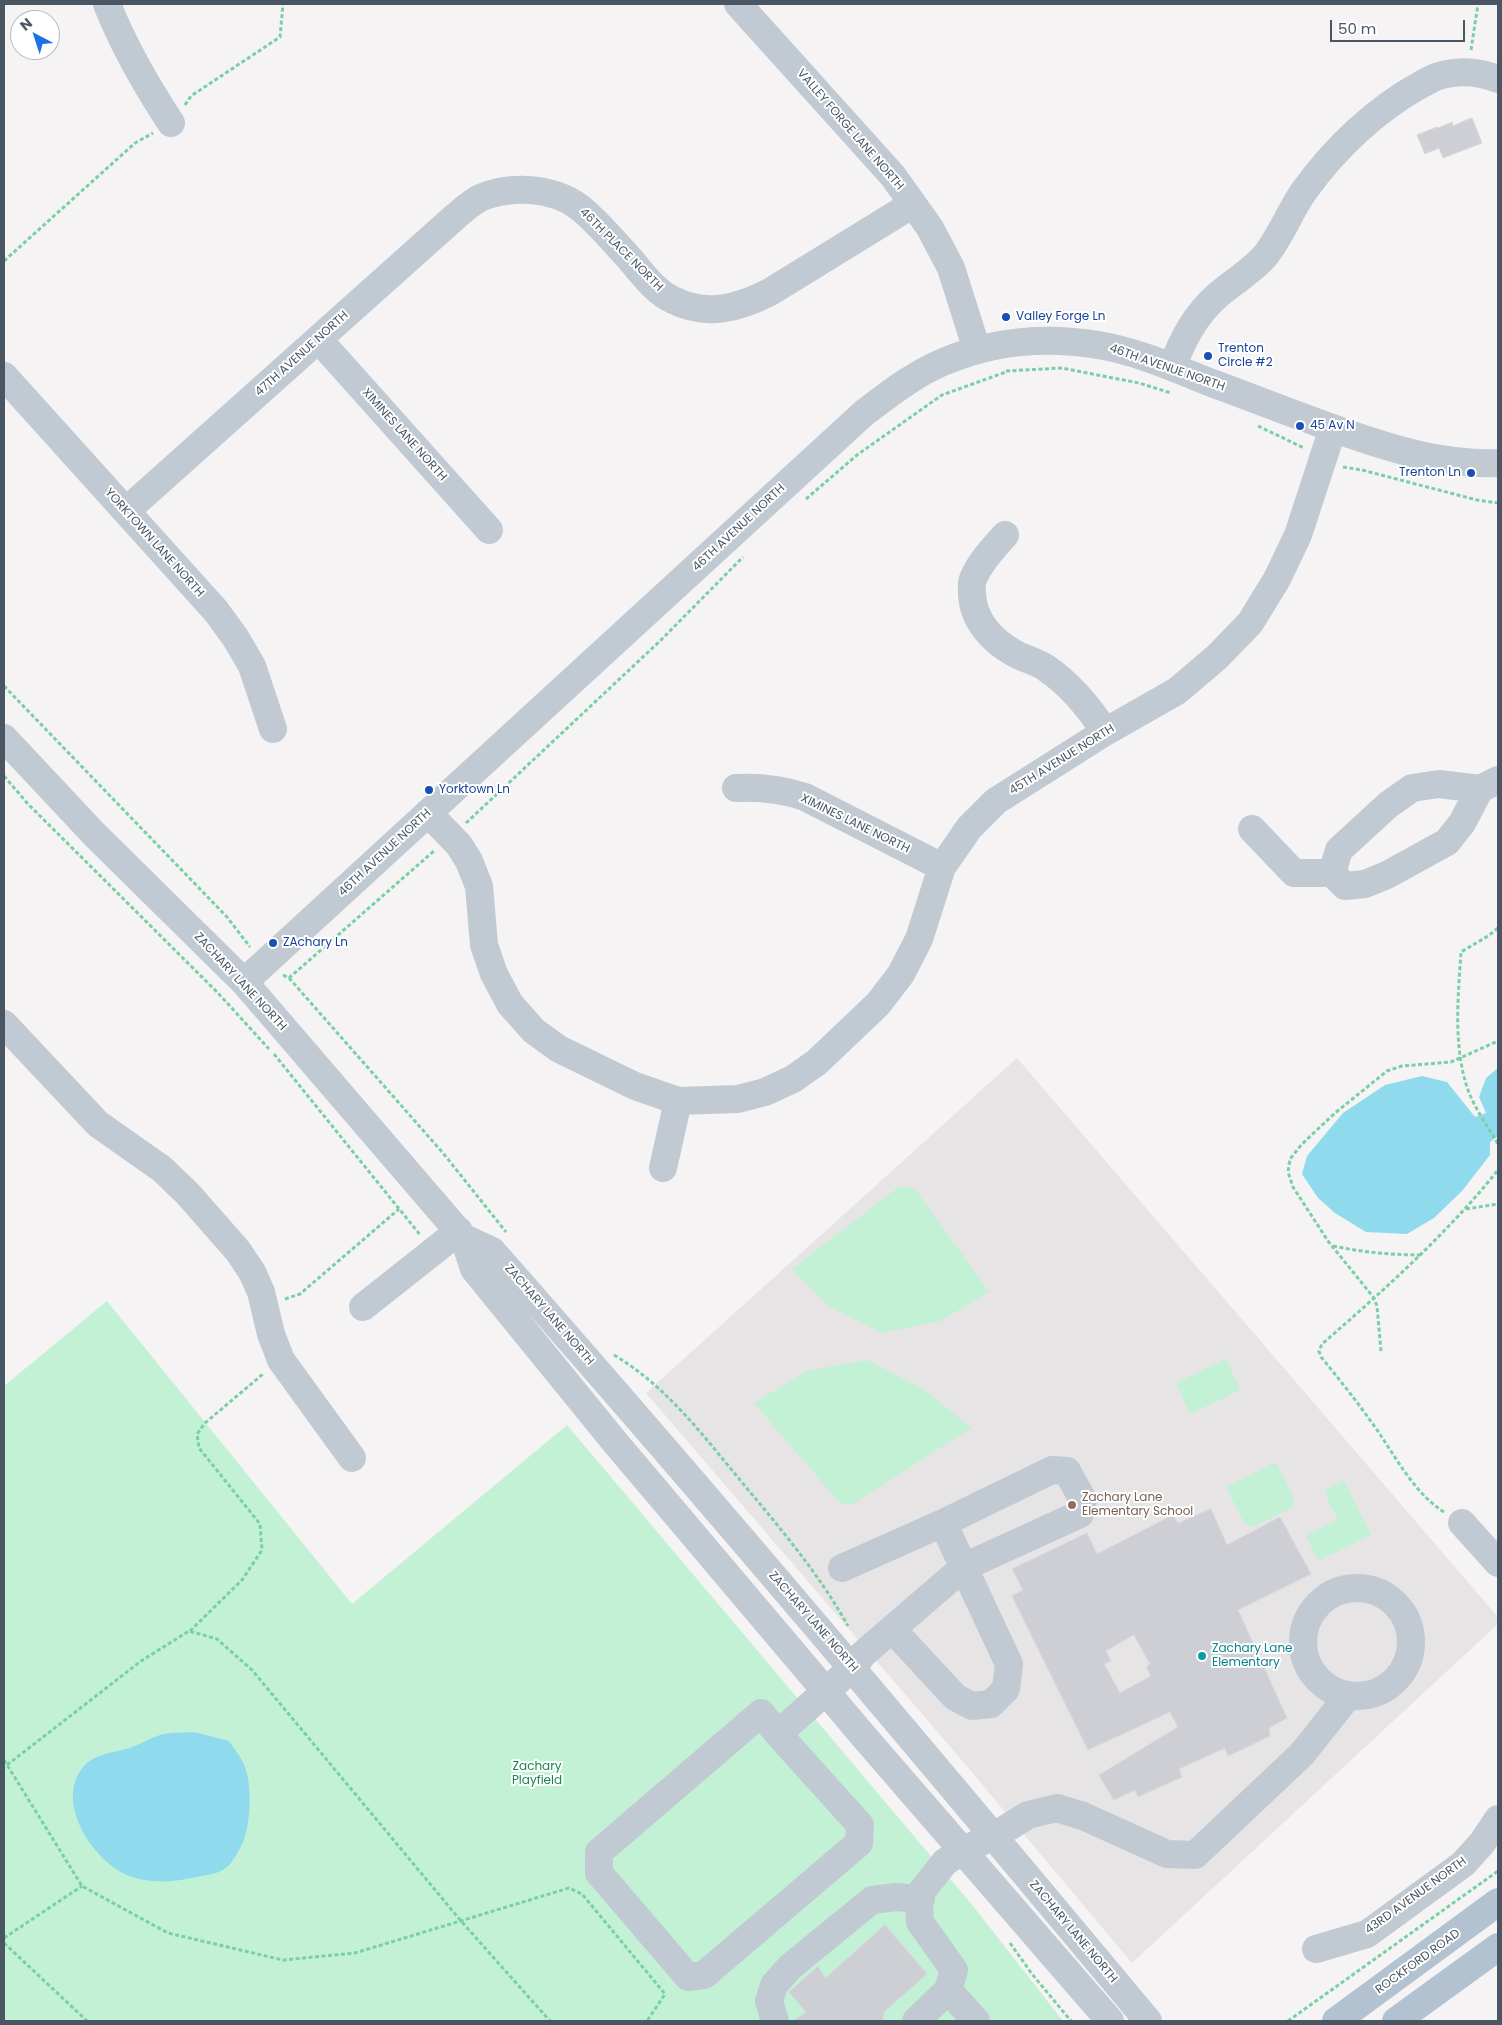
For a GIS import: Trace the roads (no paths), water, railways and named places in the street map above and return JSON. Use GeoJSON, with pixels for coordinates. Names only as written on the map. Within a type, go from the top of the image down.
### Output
{"type":"FeatureCollection","features":[{"type":"Feature","properties":{"kind":"main road","name":"ROCKFORD ROAD"},"geometry":{"type":"LineString","coordinates":[[1336,2021],[1498,1902]]}},
{"type":"Feature","properties":{"kind":"main road"},"geometry":{"type":"LineString","coordinates":[[1396,2021],[1498,1947]]}},
{"type":"Feature","properties":{"kind":"main road"},"geometry":{"type":"LineString","coordinates":[[1315,2021],[1386,1986]]}},
{"type":"Feature","properties":{"kind":"street"},"geometry":{"type":"LineString","coordinates":[[107,4],[121,38],[139,72],[172,124]]}},
{"type":"Feature","properties":{"kind":"street","name":"VALLEY FORGE LANE NORTH"},"geometry":{"type":"LineString","coordinates":[[738,4],[893,176],[930,228],[988,347]]}},
{"type":"Feature","properties":{"kind":"street"},"geometry":{"type":"LineString","coordinates":[[1172,367],[1186,333],[1201,311],[1220,294],[1244,277],[1265,255],[1303,192],[1332,156],[1368,122],[1407,92],[1441,75],[1468,72],[1484,73],[1498,79]]}},
{"type":"Feature","properties":{"kind":"street","name":"46TH PLACE NORTH"},"geometry":{"type":"LineString","coordinates":[[480,198],[513,189],[538,191],[560,197],[578,206],[601,228],[653,285],[672,300],[700,309],[726,310],[748,303],[770,292],[913,204]]}},
{"type":"Feature","properties":{"kind":"street","name":"47TH AVENUE NORTH"},"geometry":{"type":"LineString","coordinates":[[126,511],[456,216],[480,198]]}},
{"type":"Feature","properties":{"kind":"street","name":"XIMINES LANE NORTH"},"geometry":{"type":"LineString","coordinates":[[319,340],[489,530]]}},
{"type":"Feature","properties":{"kind":"street","name":"46TH AVENUE NORTH"},"geometry":{"type":"LineString","coordinates":[[254,974],[864,413],[902,383],[942,362],[988,347],[1030,341],[1064,341],[1100,345],[1172,367],[1333,428]]}},
{"type":"Feature","properties":{"kind":"street","name":"YORKTOWN LANE NORTH"},"geometry":{"type":"LineString","coordinates":[[4,376],[216,611],[235,637],[252,666],[273,729]]}},
{"type":"Feature","properties":{"kind":"street"},"geometry":{"type":"LineString","coordinates":[[1333,428],[1423,456],[1456,463],[1498,463]]}},
{"type":"Feature","properties":{"kind":"street","name":"45TH AVENUE NORTH"},"geometry":{"type":"LineString","coordinates":[[678,1101],[738,1099],[766,1092],[793,1079],[831,1050],[878,1004],[901,974],[919,939],[942,868],[969,828],[996,801],[1105,732],[1177,691],[1217,657],[1250,623],[1277,580],[1298,535],[1333,428]]}},
{"type":"Feature","properties":{"kind":"street"},"geometry":{"type":"LineString","coordinates":[[1005,535],[986,557],[972,580],[973,604],[981,623],[996,641],[1014,653],[1045,667],[1071,688],[1090,709],[1105,732]]}},
{"type":"Feature","properties":{"kind":"street","name":"ZACHARY LANE NORTH"},"geometry":{"type":"LineString","coordinates":[[4,738],[94,834],[254,974],[462,1235],[474,1269],[614,1441],[1110,2021]]}},
{"type":"Feature","properties":{"kind":"street"},"geometry":{"type":"LineString","coordinates":[[1332,873],[1339,850],[1388,805],[1412,788],[1439,784],[1489,785]]}},
{"type":"Feature","properties":{"kind":"street"},"geometry":{"type":"LineString","coordinates":[[1252,829],[1294,873],[1332,873],[1344,886],[1365,884],[1387,875],[1447,842],[1489,785]]}},
{"type":"Feature","properties":{"kind":"street","name":"XIMINES LANE NORTH"},"geometry":{"type":"LineString","coordinates":[[736,788],[758,787],[782,790],[805,797],[942,868]]}},
{"type":"Feature","properties":{"kind":"street"},"geometry":{"type":"LineString","coordinates":[[428,813],[451,836],[469,861],[479,886],[484,945],[494,974],[510,1004],[534,1031],[559,1049],[635,1086],[678,1101],[663,1168]]}},
{"type":"Feature","properties":{"kind":"street"},"geometry":{"type":"LineString","coordinates":[[4,1024],[98,1124],[162,1169],[188,1194],[238,1251],[252,1272],[261,1292],[271,1334],[281,1360],[352,1458]]}},
{"type":"Feature","properties":{"kind":"street"},"geometry":{"type":"LineString","coordinates":[[363,1307],[462,1235]]}},
{"type":"Feature","properties":{"kind":"street","name":"ZACHARY LANE NORTH"},"geometry":{"type":"LineString","coordinates":[[462,1235],[492,1251],[645,1425],[994,1836],[1148,2021]]}},
{"type":"Feature","properties":{"kind":"street"},"geometry":{"type":"LineString","coordinates":[[778,1734],[852,1668],[863,1654],[964,1567],[1080,1514],[1083,1500],[1068,1471],[1052,1470],[943,1523],[842,1568]]}},
{"type":"Feature","properties":{"kind":"street"},"geometry":{"type":"LineString","coordinates":[[892,1629],[955,1698],[972,1706],[991,1704],[1006,1689],[1009,1664],[943,1523]]}},
{"type":"Feature","properties":{"kind":"street"},"geometry":{"type":"LineString","coordinates":[[1462,1523],[1498,1563]]}},
{"type":"Feature","properties":{"kind":"street"},"geometry":{"type":"LineString","coordinates":[[916,2021],[948,1990],[954,1970],[920,1922],[919,1905],[922,1891],[945,1862],[963,1850],[994,1836],[1028,1815],[1057,1808],[1083,1816],[1167,1854],[1195,1855],[1302,1754],[1348,1696]]}},
{"type":"Feature","properties":{"kind":"street"},"geometry":{"type":"LineString","coordinates":[[760,1713],[778,1734],[860,1825],[859,1843],[704,1975],[688,1977],[599,1873],[599,1852],[760,1713]]}},
{"type":"Feature","properties":{"kind":"street","name":"43RD AVENUE NORTH"},"geometry":{"type":"LineString","coordinates":[[1316,1949],[1367,1934],[1464,1864],[1498,1819]]}},
{"type":"Feature","properties":{"kind":"street"},"geometry":{"type":"LineString","coordinates":[[775,2021],[769,2000],[774,1985],[790,1967],[872,1900],[896,1897],[921,1898]]}},
{"type":"Feature","properties":{"kind":"street"},"geometry":{"type":"LineString","coordinates":[[948,1990],[976,2021]]}},
{"type":"Feature","properties":{"kind":"water"},"geometry":{"type":"Polygon","coordinates":[[[1498,1068],[1498,1136],[1490,1142],[1490,1155],[1462,1191],[1434,1218],[1407,1234],[1366,1232],[1335,1213],[1318,1198],[1302,1174],[1307,1156],[1343,1113],[1385,1085],[1422,1076],[1447,1082],[1475,1117],[1486,1113],[1479,1097],[1486,1078],[1498,1068]]]}},
{"type":"Feature","properties":{"kind":"water"},"geometry":{"type":"Polygon","coordinates":[[[194,1732],[229,1741],[245,1767],[250,1794],[249,1815],[246,1834],[238,1852],[229,1865],[218,1872],[184,1879],[149,1881],[135,1878],[120,1871],[105,1860],[92,1846],[82,1830],[75,1813],[73,1795],[76,1778],[86,1764],[102,1755],[132,1747],[160,1735],[194,1732]]]}},
{"type":"Feature","properties":{"kind":"place","name":"Valley Forge Ln"},"geometry":{"type":"Point","coordinates":[1006,317]}},
{"type":"Feature","properties":{"kind":"place","name":"Trenton Circle #2"},"geometry":{"type":"Point","coordinates":[1208,356]}},
{"type":"Feature","properties":{"kind":"place","name":"45 Av N"},"geometry":{"type":"Point","coordinates":[1300,426]}},
{"type":"Feature","properties":{"kind":"place","name":"Trenton Ln"},"geometry":{"type":"Point","coordinates":[1471,473]}},
{"type":"Feature","properties":{"kind":"place","name":"Yorktown Ln"},"geometry":{"type":"Point","coordinates":[429,790]}},
{"type":"Feature","properties":{"kind":"place","name":"ZAchary Ln"},"geometry":{"type":"Point","coordinates":[273,943]}},
{"type":"Feature","properties":{"kind":"place","name":"Zachary Lane Elementary School"},"geometry":{"type":"Point","coordinates":[1072,1505]}},
{"type":"Feature","properties":{"kind":"place","name":"Zachary Lane Elementary"},"geometry":{"type":"Point","coordinates":[1202,1656]}},
{"type":"Feature","properties":{"kind":"park label","name":"Zachary Playfield"},"geometry":{"type":"Point","coordinates":[537,1774]}}]}
